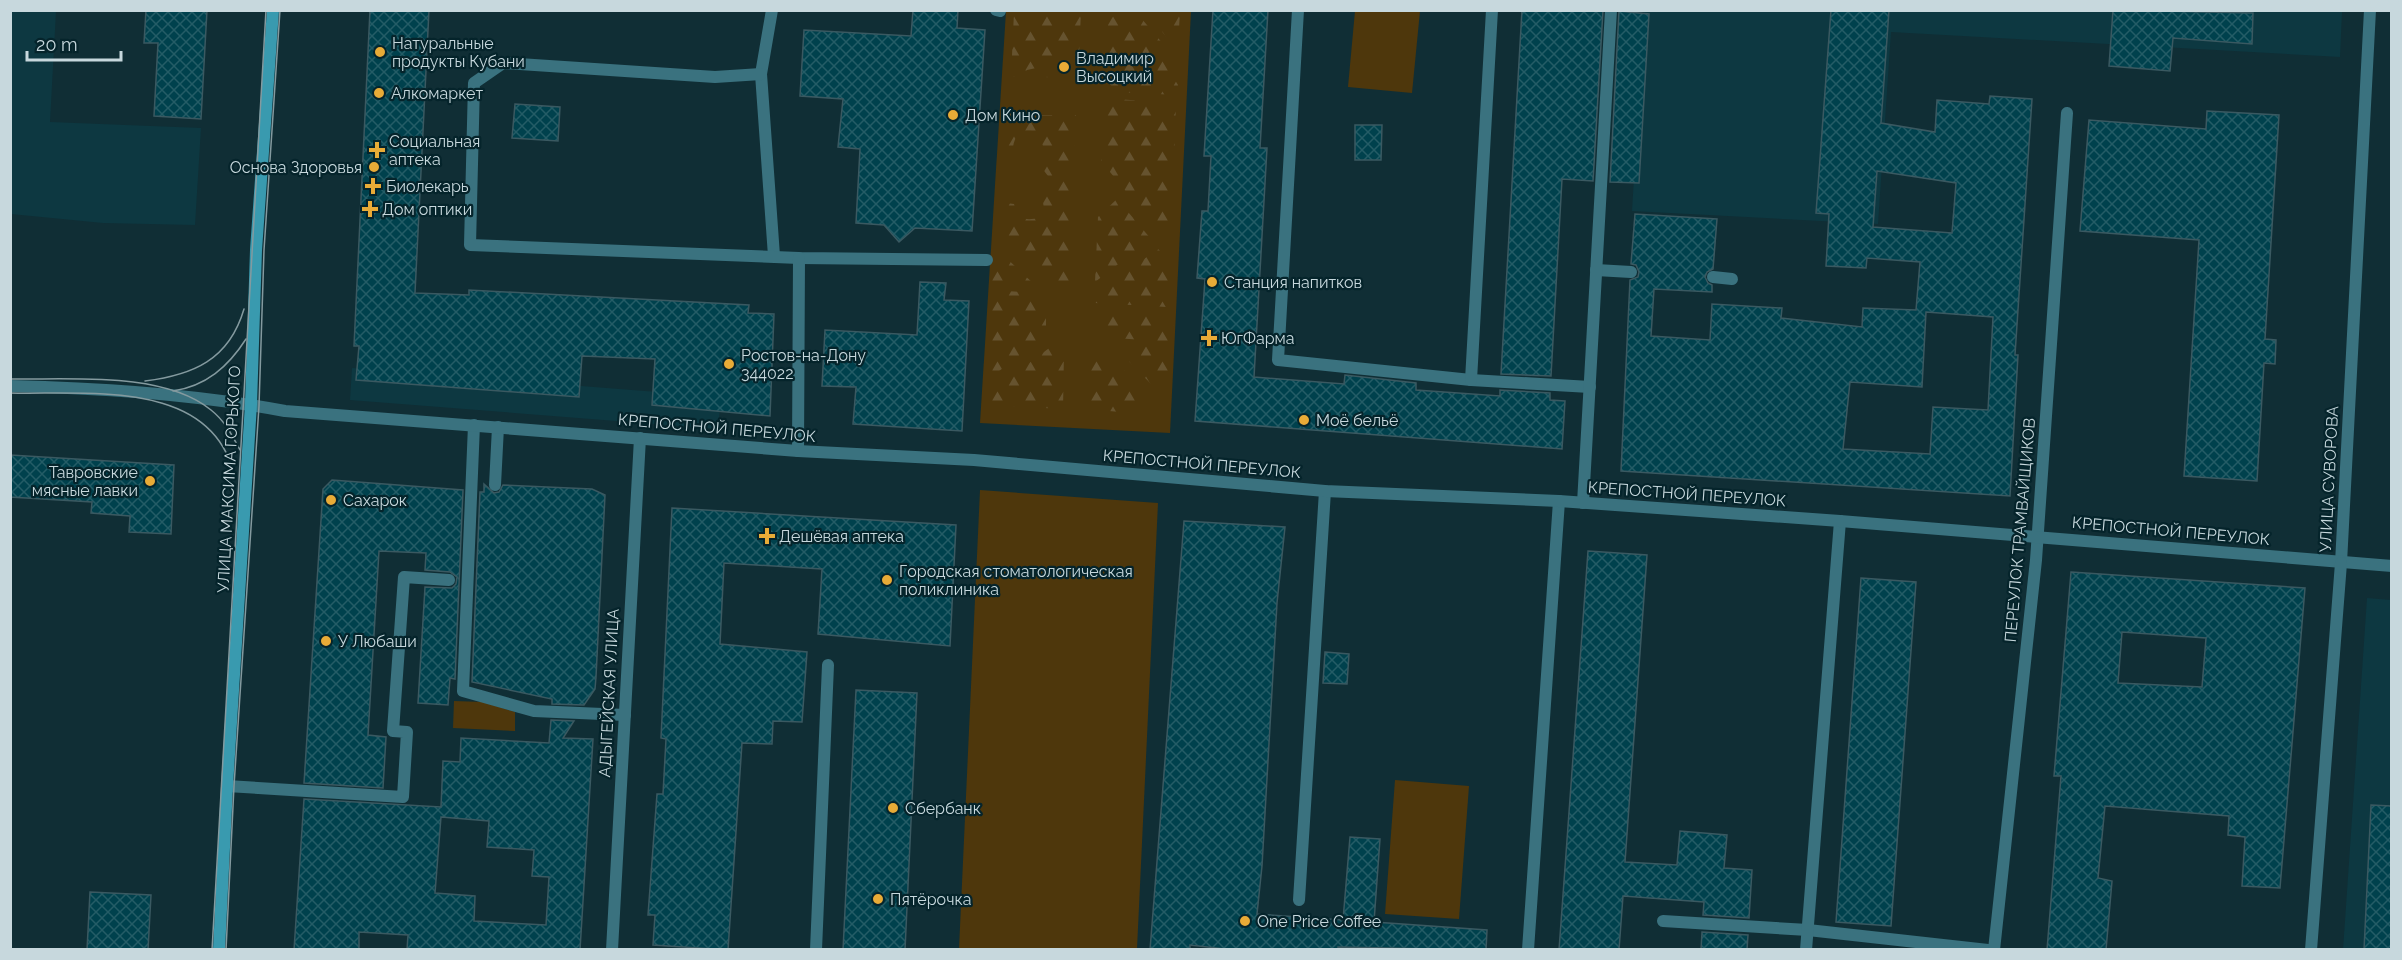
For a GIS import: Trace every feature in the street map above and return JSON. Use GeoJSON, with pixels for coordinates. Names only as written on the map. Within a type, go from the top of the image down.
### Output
{"type":"FeatureCollection","features":[{"type":"Feature","properties":{"kind":"main road","name":"УЛИЦА МАКСИМА ГОРЬКОГО"},"geometry":{"type":"LineString","coordinates":[[219,950],[226,786],[251,404],[256,250],[273,10]]}},
{"type":"Feature","properties":{"kind":"street"},"geometry":{"type":"LineString","coordinates":[[772,10],[761,74],[774,256]]}},
{"type":"Feature","properties":{"kind":"street"},"geometry":{"type":"LineString","coordinates":[[1298,10],[1278,360],[1471,380],[1590,387]]}},
{"type":"Feature","properties":{"kind":"street"},"geometry":{"type":"LineString","coordinates":[[1471,380],[1492,10]]}},
{"type":"Feature","properties":{"kind":"street"},"geometry":{"type":"LineString","coordinates":[[1583,503],[1611,10]]}},
{"type":"Feature","properties":{"kind":"street","name":"УЛИЦА СУВОРОВА"},"geometry":{"type":"LineString","coordinates":[[2312,950],[2341,562],[2370,10]]}},
{"type":"Feature","properties":{"kind":"street"},"geometry":{"type":"LineString","coordinates":[[761,74],[716,77],[502,63],[474,83],[470,245],[800,258],[987,260]]}},
{"type":"Feature","properties":{"kind":"street","name":"ПЕРЕУЛОК ТРАМВАЙЩИКОВ"},"geometry":{"type":"LineString","coordinates":[[1994,950],[2038,537],[2067,113]]}},
{"type":"Feature","properties":{"kind":"street"},"geometry":{"type":"LineString","coordinates":[[798,451],[800,258]]}},
{"type":"Feature","properties":{"kind":"street"},"geometry":{"type":"LineString","coordinates":[[1596,270],[1631,272]]}},
{"type":"Feature","properties":{"kind":"street"},"geometry":{"type":"LineString","coordinates":[[1713,278],[1732,279]]}},
{"type":"Feature","properties":{"kind":"street","name":"КРЕПОСТНОЙ ПЕРЕУЛОК"},"geometry":{"type":"LineString","coordinates":[[10,386],[103,388],[251,404],[285,411],[798,451],[974,460],[1325,491],[1559,501],[1839,521],[2391,566]]}},
{"type":"Feature","properties":{"kind":"street"},"geometry":{"type":"LineString","coordinates":[[474,425],[463,691],[534,711],[625,715]]}},
{"type":"Feature","properties":{"kind":"street"},"geometry":{"type":"LineString","coordinates":[[495,485],[498,427]]}},
{"type":"Feature","properties":{"kind":"street","name":"АДЫГЕЙСКАЯ УЛИЦА"},"geometry":{"type":"LineString","coordinates":[[612,950],[640,438]]}},
{"type":"Feature","properties":{"kind":"street"},"geometry":{"type":"LineString","coordinates":[[1299,900],[1325,491]]}},
{"type":"Feature","properties":{"kind":"street"},"geometry":{"type":"LineString","coordinates":[[1528,950],[1559,501]]}},
{"type":"Feature","properties":{"kind":"street"},"geometry":{"type":"LineString","coordinates":[[1806,950],[1839,521]]}},
{"type":"Feature","properties":{"kind":"street"},"geometry":{"type":"LineString","coordinates":[[226,786],[403,797],[407,732],[393,731],[404,578],[449,580]]}},
{"type":"Feature","properties":{"kind":"street"},"geometry":{"type":"LineString","coordinates":[[816,950],[828,665]]}},
{"type":"Feature","properties":{"kind":"street"},"geometry":{"type":"LineString","coordinates":[[1663,921],[1808,930],[1988,950]]}},
{"type":"Feature","properties":{"kind":"shaded area"},"geometry":{"type":"Polygon","coordinates":[[[10,11],[56,11],[50,122],[201,128],[195,225],[103,223],[11,214],[10,11]]]}},
{"type":"Feature","properties":{"kind":"shaded area"},"geometry":{"type":"Polygon","coordinates":[[[1644,11],[2342,11],[2340,57],[1891,32],[1878,224],[1632,211],[1644,11]]]}},
{"type":"Feature","properties":{"kind":"shaded area"},"geometry":{"type":"Polygon","coordinates":[[[352,368],[721,397],[718,429],[350,400],[352,368]]]}},
{"type":"Feature","properties":{"kind":"shaded area"},"geometry":{"type":"Polygon","coordinates":[[[2367,598],[2391,600],[2391,949],[2343,950],[2367,598]]]}},
{"type":"Feature","properties":{"kind":"green space"},"geometry":{"type":"Polygon","coordinates":[[[1031,10],[1081,11],[1078,79],[1044,77],[1036,68],[1027,70],[1024,77],[1011,77],[1014,12],[1030,13],[1031,10]]]}},
{"type":"Feature","properties":{"kind":"green space"},"geometry":{"type":"Polygon","coordinates":[[[1006,11],[1191,11],[1170,433],[980,423],[1006,11]]]}},
{"type":"Feature","properties":{"kind":"green space"},"geometry":{"type":"Polygon","coordinates":[[[1122,11],[1135,11],[1170,52],[1161,58],[1178,85],[1177,95],[1117,92],[1106,80],[1108,20],[1122,11]]]}},
{"type":"Feature","properties":{"kind":"green space"},"geometry":{"type":"Polygon","coordinates":[[[1146,11],[1180,11],[1178,47],[1175,48],[1146,11]]]}},
{"type":"Feature","properties":{"kind":"green space"},"geometry":{"type":"Polygon","coordinates":[[[1355,11],[1420,11],[1412,93],[1348,87],[1355,11]]]}},
{"type":"Feature","properties":{"kind":"green space"},"geometry":{"type":"Polygon","coordinates":[[[1115,99],[1176,103],[1172,218],[1159,232],[1101,161],[1105,109],[1115,99]]]}},
{"type":"Feature","properties":{"kind":"green space"},"geometry":{"type":"Polygon","coordinates":[[[1009,112],[1021,113],[1032,122],[1041,115],[1076,115],[1069,285],[1047,285],[1004,246],[1003,207],[1006,203],[1014,204],[1023,218],[1040,217],[1044,209],[1041,189],[1048,176],[1040,161],[1043,146],[1037,132],[1024,131],[1018,135],[1013,147],[1006,150],[1009,112]]]}},
{"type":"Feature","properties":{"kind":"green space"},"geometry":{"type":"Polygon","coordinates":[[[1117,199],[1151,239],[1095,282],[1098,217],[1117,199]]]}},
{"type":"Feature","properties":{"kind":"green space"},"geometry":{"type":"Polygon","coordinates":[[[1158,249],[1169,260],[1167,307],[1095,303],[1095,294],[1158,249]]]}},
{"type":"Feature","properties":{"kind":"green space"},"geometry":{"type":"Polygon","coordinates":[[[994,253],[1002,254],[1036,286],[992,282],[994,253]]]}},
{"type":"Feature","properties":{"kind":"green space"},"geometry":{"type":"Polygon","coordinates":[[[992,290],[1039,293],[1046,304],[1046,335],[986,381],[992,290]]]}},
{"type":"Feature","properties":{"kind":"green space"},"geometry":{"type":"Polygon","coordinates":[[[1093,311],[1166,314],[1174,324],[1172,342],[1115,338],[1117,328],[1092,324],[1093,311]]]}},
{"type":"Feature","properties":{"kind":"green space"},"geometry":{"type":"Polygon","coordinates":[[[1056,343],[1064,351],[1063,409],[984,405],[985,396],[1056,343]]]}},
{"type":"Feature","properties":{"kind":"green space"},"geometry":{"type":"Polygon","coordinates":[[[1116,344],[1172,349],[1169,387],[1153,386],[1116,348],[1116,344]]]}},
{"type":"Feature","properties":{"kind":"green space"},"geometry":{"type":"Polygon","coordinates":[[[1090,359],[1114,359],[1143,392],[1141,414],[1088,409],[1090,359]]]}},
{"type":"Feature","properties":{"kind":"green space"},"geometry":{"type":"Polygon","coordinates":[[[980,490],[1158,503],[1137,949],[959,949],[980,490]]]}},
{"type":"Feature","properties":{"kind":"green space"},"geometry":{"type":"Polygon","coordinates":[[[454,701],[483,702],[515,712],[515,731],[453,728],[454,701]]]}},
{"type":"Feature","properties":{"kind":"green space"},"geometry":{"type":"Polygon","coordinates":[[[1395,780],[1469,786],[1459,919],[1385,914],[1395,780]]]}},
{"type":"Feature","properties":{"kind":"building"},"geometry":{"type":"Polygon","coordinates":[[[146,10],[207,10],[201,119],[154,116],[158,43],[144,43],[146,10]]]}},
{"type":"Feature","properties":{"kind":"building"},"geometry":{"type":"Polygon","coordinates":[[[370,10],[429,10],[415,293],[469,295],[469,290],[749,305],[748,313],[774,314],[770,416],[652,405],[655,359],[582,356],[579,397],[356,380],[359,346],[354,346],[370,10]]]}},
{"type":"Feature","properties":{"kind":"building"},"geometry":{"type":"Polygon","coordinates":[[[913,10],[958,10],[957,28],[985,30],[972,231],[915,228],[899,242],[884,225],[856,223],[860,149],[838,147],[843,99],[800,96],[804,30],[911,36],[913,10]]]}},
{"type":"Feature","properties":{"kind":"building"},"geometry":{"type":"Polygon","coordinates":[[[1213,10],[1268,10],[1260,148],[1267,148],[1254,377],[1344,384],[1345,375],[1416,383],[1416,390],[1500,396],[1500,390],[1550,393],[1550,400],[1565,401],[1562,449],[1195,421],[1205,279],[1197,278],[1202,211],[1208,211],[1211,156],[1204,156],[1213,10]]]}},
{"type":"Feature","properties":{"kind":"building"},"geometry":{"type":"Polygon","coordinates":[[[1522,10],[1603,10],[1593,181],[1562,179],[1551,376],[1501,374],[1522,10]]]}},
{"type":"Feature","properties":{"kind":"building"},"geometry":{"type":"Polygon","coordinates":[[[1831,10],[1889,10],[1881,123],[1935,132],[1937,100],[1989,104],[1990,96],[2032,99],[2015,355],[2018,355],[2010,496],[1621,471],[1630,280],[1638,277],[1639,272],[1636,265],[1631,264],[1635,214],[1717,219],[1713,269],[1707,272],[1705,277],[1712,285],[1712,292],[1654,289],[1651,336],[1710,340],[1712,304],[1782,308],[1781,318],[1862,327],[1863,308],[1916,310],[1920,262],[1867,258],[1866,268],[1826,266],[1829,214],[1816,213],[1831,10]],[[1877,171],[1873,227],[1952,233],[1956,183],[1877,171]],[[1926,312],[1922,387],[1850,382],[1843,449],[1930,454],[1933,407],[1988,410],[1993,317],[1926,312]]]}},
{"type":"Feature","properties":{"kind":"building"},"geometry":{"type":"Polygon","coordinates":[[[2113,10],[2253,13],[2252,44],[2173,38],[2170,71],[2109,66],[2113,10]]]}},
{"type":"Feature","properties":{"kind":"building"},"geometry":{"type":"Polygon","coordinates":[[[1619,11],[1649,14],[1639,183],[1610,182],[1619,11]]]}},
{"type":"Feature","properties":{"kind":"building"},"geometry":{"type":"Polygon","coordinates":[[[515,104],[560,107],[558,141],[512,138],[515,104]]]}},
{"type":"Feature","properties":{"kind":"building"},"geometry":{"type":"Polygon","coordinates":[[[2207,111],[2279,115],[2265,339],[2276,340],[2275,364],[2264,363],[2257,481],[2184,476],[2199,240],[2080,231],[2089,120],[2206,129],[2207,111]]]}},
{"type":"Feature","properties":{"kind":"building"},"geometry":{"type":"Polygon","coordinates":[[[1355,125],[1382,125],[1381,160],[1355,160],[1355,125]]]}},
{"type":"Feature","properties":{"kind":"building"},"geometry":{"type":"Polygon","coordinates":[[[920,282],[946,283],[944,300],[969,301],[962,431],[853,424],[856,387],[822,386],[825,330],[917,335],[920,282]]]}},
{"type":"Feature","properties":{"kind":"building"},"geometry":{"type":"Polygon","coordinates":[[[10,455],[174,465],[171,534],[129,532],[130,516],[91,513],[92,502],[10,497],[10,455]]]}},
{"type":"Feature","properties":{"kind":"building"},"geometry":{"type":"Polygon","coordinates":[[[332,480],[463,490],[455,679],[450,678],[448,705],[418,703],[425,587],[452,588],[456,584],[457,577],[450,572],[425,570],[426,553],[379,551],[368,735],[386,737],[383,788],[304,783],[323,489],[332,480]]]}},
{"type":"Feature","properties":{"kind":"building"},"geometry":{"type":"Polygon","coordinates":[[[484,484],[494,493],[499,492],[503,485],[592,489],[605,495],[595,689],[584,705],[552,704],[552,699],[472,682],[480,492],[484,492],[484,484]]]}},
{"type":"Feature","properties":{"kind":"building"},"geometry":{"type":"Polygon","coordinates":[[[672,508],[956,525],[950,646],[818,634],[822,569],[724,563],[720,644],[807,652],[802,722],[773,721],[772,744],[742,743],[728,950],[653,945],[655,915],[648,915],[657,794],[663,794],[666,739],[661,738],[672,508]]]}},
{"type":"Feature","properties":{"kind":"building"},"geometry":{"type":"Polygon","coordinates":[[[1184,521],[1285,527],[1277,603],[1262,866],[1257,914],[1343,920],[1350,837],[1380,839],[1374,922],[1487,930],[1486,950],[1338,947],[1338,950],[1234,950],[1190,945],[1190,950],[1150,950],[1184,521]]]}},
{"type":"Feature","properties":{"kind":"building"},"geometry":{"type":"Polygon","coordinates":[[[1588,551],[1647,555],[1625,862],[1677,865],[1680,831],[1727,835],[1724,868],[1752,870],[1749,918],[1703,915],[1704,902],[1623,896],[1619,950],[1559,950],[1588,551]]]}},
{"type":"Feature","properties":{"kind":"building"},"geometry":{"type":"Polygon","coordinates":[[[2071,572],[2305,588],[2280,888],[2242,886],[2245,837],[2228,835],[2229,816],[2105,806],[2098,878],[2112,881],[2106,950],[2047,950],[2061,776],[2054,776],[2071,572]],[[2122,632],[2118,683],[2202,687],[2206,638],[2122,632]]]}},
{"type":"Feature","properties":{"kind":"building"},"geometry":{"type":"Polygon","coordinates":[[[1861,578],[1916,582],[1891,926],[1836,922],[1861,578]]]}},
{"type":"Feature","properties":{"kind":"building"},"geometry":{"type":"Polygon","coordinates":[[[1325,652],[1349,654],[1347,684],[1323,683],[1325,652]]]}},
{"type":"Feature","properties":{"kind":"building"},"geometry":{"type":"Polygon","coordinates":[[[856,690],[917,693],[905,950],[843,950],[856,690]]]}},
{"type":"Feature","properties":{"kind":"building"},"geometry":{"type":"Polygon","coordinates":[[[551,720],[574,721],[563,738],[593,739],[580,950],[407,950],[408,935],[359,932],[359,950],[294,950],[304,799],[441,807],[443,761],[460,762],[461,738],[549,743],[551,720]],[[441,817],[435,893],[475,896],[474,921],[546,925],[549,877],[532,876],[534,850],[487,847],[489,821],[441,817]]]}},
{"type":"Feature","properties":{"kind":"building"},"geometry":{"type":"Polygon","coordinates":[[[2371,805],[2391,806],[2391,950],[2364,950],[2371,805]]]}},
{"type":"Feature","properties":{"kind":"building"},"geometry":{"type":"Polygon","coordinates":[[[90,892],[151,895],[148,950],[87,950],[90,892]]]}},
{"type":"Feature","properties":{"kind":"building"},"geometry":{"type":"Polygon","coordinates":[[[1702,932],[1748,935],[1747,950],[1701,950],[1702,932]]]}},
{"type":"Feature","properties":{"kind":"tram line"},"geometry":{"type":"LineString","coordinates":[[212,950],[266,10]]}},
{"type":"Feature","properties":{"kind":"tram line"},"geometry":{"type":"LineString","coordinates":[[226,950],[234,786],[259,406],[264,250],[280,10]]}},
{"type":"Feature","properties":{"kind":"tram line"},"geometry":{"type":"LineString","coordinates":[[145,381],[179,374],[207,362],[229,341],[244,309]]}},
{"type":"Feature","properties":{"kind":"tram line"},"geometry":{"type":"LineString","coordinates":[[173,391],[196,385],[215,374],[232,358],[246,339]]}},
{"type":"Feature","properties":{"kind":"tram line"},"geometry":{"type":"LineString","coordinates":[[10,379],[115,380],[168,389],[191,398],[216,414],[240,450]]}},
{"type":"Feature","properties":{"kind":"tram line"},"geometry":{"type":"LineString","coordinates":[[10,393],[111,394],[145,399],[176,408],[203,423],[223,446],[235,479]]}},
{"type":"Feature","properties":{"kind":"place","name":"Натуральные продукты Кубани"},"geometry":{"type":"Point","coordinates":[380,52]}},
{"type":"Feature","properties":{"kind":"place","name":"Владимир Высоцкий"},"geometry":{"type":"Point","coordinates":[1064,67]}},
{"type":"Feature","properties":{"kind":"place","name":"Алкомаркет"},"geometry":{"type":"Point","coordinates":[379,93]}},
{"type":"Feature","properties":{"kind":"place","name":"Дом Кино"},"geometry":{"type":"Point","coordinates":[953,115]}},
{"type":"Feature","properties":{"kind":"place","name":"Социальная аптека"},"geometry":{"type":"Point","coordinates":[377,150]}},
{"type":"Feature","properties":{"kind":"place","name":"Основа Здоровья"},"geometry":{"type":"Point","coordinates":[374,167]}},
{"type":"Feature","properties":{"kind":"place","name":"Биолекарь"},"geometry":{"type":"Point","coordinates":[373,186]}},
{"type":"Feature","properties":{"kind":"place","name":"Дом оптики"},"geometry":{"type":"Point","coordinates":[370,209]}},
{"type":"Feature","properties":{"kind":"place","name":"Станция напитков"},"geometry":{"type":"Point","coordinates":[1212,282]}},
{"type":"Feature","properties":{"kind":"place","name":"ЮгФарма"},"geometry":{"type":"Point","coordinates":[1209,338]}},
{"type":"Feature","properties":{"kind":"place","name":"Ростов-на-Дону 344022"},"geometry":{"type":"Point","coordinates":[729,364]}},
{"type":"Feature","properties":{"kind":"place","name":"Моё бельё"},"geometry":{"type":"Point","coordinates":[1304,420]}},
{"type":"Feature","properties":{"kind":"place","name":"Тавровские мясные лавки"},"geometry":{"type":"Point","coordinates":[150,481]}},
{"type":"Feature","properties":{"kind":"place","name":"Сахарок"},"geometry":{"type":"Point","coordinates":[331,500]}},
{"type":"Feature","properties":{"kind":"place","name":"Дешёвая аптека"},"geometry":{"type":"Point","coordinates":[767,536]}},
{"type":"Feature","properties":{"kind":"place","name":"Городская стоматологическая поликлиника"},"geometry":{"type":"Point","coordinates":[887,580]}},
{"type":"Feature","properties":{"kind":"place","name":"У Любаши"},"geometry":{"type":"Point","coordinates":[326,641]}},
{"type":"Feature","properties":{"kind":"place","name":"Сбербанк"},"geometry":{"type":"Point","coordinates":[893,808]}},
{"type":"Feature","properties":{"kind":"place","name":"Пятёрочка"},"geometry":{"type":"Point","coordinates":[878,899]}},
{"type":"Feature","properties":{"kind":"place","name":"One Price Coffee"},"geometry":{"type":"Point","coordinates":[1245,921]}}]}
